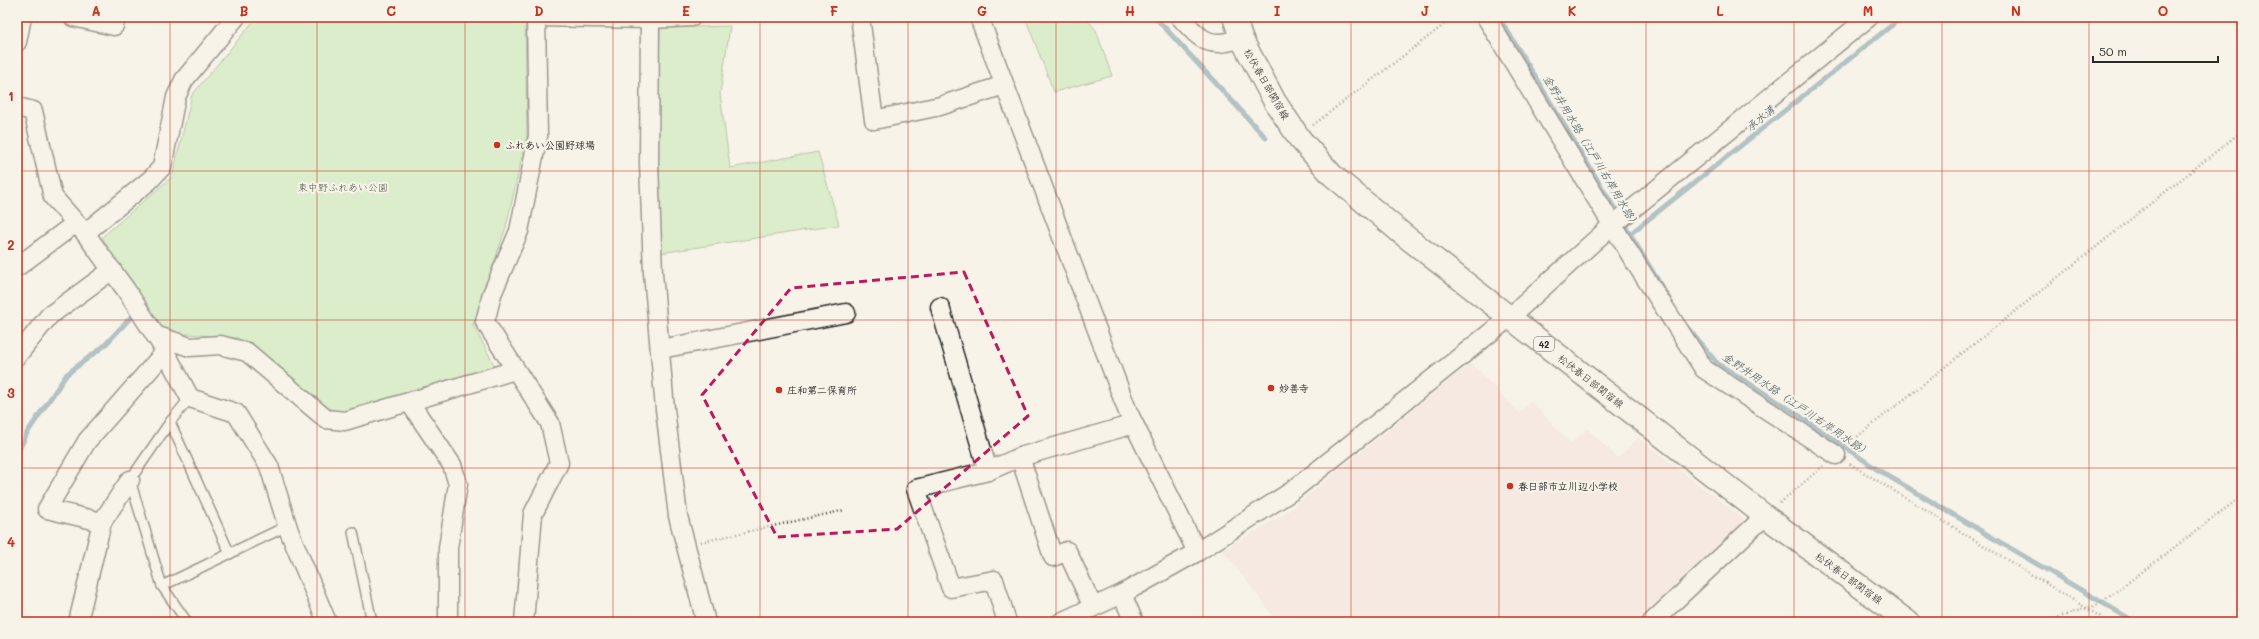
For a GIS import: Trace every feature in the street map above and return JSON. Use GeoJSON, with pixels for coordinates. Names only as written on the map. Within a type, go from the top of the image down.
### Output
{"type":"FeatureCollection","features":[{"type":"Feature","properties":{"kind":"main road","name":"松伏春日部関宿線"},"geometry":{"type":"LineString","coordinates":[[1234,17],[1241,38],[1275,102],[1300,139],[1332,174],[1362,201],[1765,516],[1908,622]]}},
{"type":"Feature","properties":{"kind":"street"},"geometry":{"type":"LineString","coordinates":[[17,42],[22,17]]}},
{"type":"Feature","properties":{"kind":"street"},"geometry":{"type":"LineString","coordinates":[[73,17],[114,26],[116,17]]}},
{"type":"Feature","properties":{"kind":"street"},"geometry":{"type":"LineString","coordinates":[[17,267],[80,228],[150,180],[162,167],[176,96],[181,86],[236,17]]}},
{"type":"Feature","properties":{"kind":"street"},"geometry":{"type":"LineString","coordinates":[[524,622],[533,514],[558,463],[550,423],[485,322],[492,294],[519,231],[538,136],[536,17],[650,19],[692,17]]}},
{"type":"Feature","properties":{"kind":"street"},"geometry":{"type":"LineString","coordinates":[[860,17],[874,120],[940,106],[1004,85]]}},
{"type":"Feature","properties":{"kind":"street"},"geometry":{"type":"LineString","coordinates":[[979,17],[1134,424],[1196,552]]}},
{"type":"Feature","properties":{"kind":"street"},"geometry":{"type":"LineString","coordinates":[[1180,17],[1197,36],[1209,43],[1226,44],[1241,38]]}},
{"type":"Feature","properties":{"kind":"street"},"geometry":{"type":"LineString","coordinates":[[1486,17],[1704,369],[1836,455]]}},
{"type":"Feature","properties":{"kind":"street"},"geometry":{"type":"LineString","coordinates":[[1061,622],[1122,594],[1196,552],[1292,491],[1510,317],[1614,224],[1869,17]]}},
{"type":"Feature","properties":{"kind":"street"},"geometry":{"type":"LineString","coordinates":[[650,19],[649,163],[653,273],[661,349],[665,409],[678,516],[706,622]]}},
{"type":"Feature","properties":{"kind":"street"},"geometry":{"type":"LineString","coordinates":[[17,106],[33,111],[53,197],[80,228],[112,270],[155,335],[190,398],[236,413],[269,466],[287,526],[327,622]]}},
{"type":"Feature","properties":{"kind":"street"},"geometry":{"type":"LineString","coordinates":[[17,356],[49,316],[112,270]]}},
{"type":"Feature","properties":{"kind":"street"},"geometry":{"type":"LineString","coordinates":[[940,307],[988,471]]}},
{"type":"Feature","properties":{"kind":"street"},"geometry":{"type":"LineString","coordinates":[[661,349],[846,313]]}},
{"type":"Feature","properties":{"kind":"street"},"geometry":{"type":"LineString","coordinates":[[155,335],[190,347],[220,345],[247,352],[326,419],[345,421],[410,403],[515,370]]}},
{"type":"Feature","properties":{"kind":"street"},"geometry":{"type":"LineString","coordinates":[[102,522],[47,509],[87,440],[165,352]]}},
{"type":"Feature","properties":{"kind":"street"},"geometry":{"type":"LineString","coordinates":[[410,403],[452,465],[458,484],[448,548],[448,622]]}},
{"type":"Feature","properties":{"kind":"street"},"geometry":{"type":"LineString","coordinates":[[1007,622],[994,580],[951,588],[916,489],[988,471],[1020,457],[1134,424]]}},
{"type":"Feature","properties":{"kind":"street"},"geometry":{"type":"LineString","coordinates":[[1020,457],[1053,557],[1067,551],[1093,607]]}},
{"type":"Feature","properties":{"kind":"street"},"geometry":{"type":"LineString","coordinates":[[78,622],[102,522],[130,480]]}},
{"type":"Feature","properties":{"kind":"street"},"geometry":{"type":"LineString","coordinates":[[1652,622],[1765,516]]}},
{"type":"Feature","properties":{"kind":"street"},"geometry":{"type":"LineString","coordinates":[[1122,594],[1134,622]]}},
{"type":"Feature","properties":{"kind":"lane"},"geometry":{"type":"LineString","coordinates":[[187,622],[162,586],[130,480],[170,422],[190,398]]}},
{"type":"Feature","properties":{"kind":"lane"},"geometry":{"type":"LineString","coordinates":[[170,422],[230,554]]}},
{"type":"Feature","properties":{"kind":"lane"},"geometry":{"type":"LineString","coordinates":[[162,586],[287,526]]}},
{"type":"Feature","properties":{"kind":"lane"},"geometry":{"type":"LineString","coordinates":[[354,532],[372,622]]}},
{"type":"Feature","properties":{"kind":"path"},"geometry":{"type":"LineString","coordinates":[[1300,139],[1310,127],[1454,17]]}},
{"type":"Feature","properties":{"kind":"path"},"geometry":{"type":"LineString","coordinates":[[1853,440],[2242,131]]}},
{"type":"Feature","properties":{"kind":"path"},"geometry":{"type":"LineString","coordinates":[[1765,516],[1836,455],[2109,622]]}},
{"type":"Feature","properties":{"kind":"path"},"geometry":{"type":"LineString","coordinates":[[2043,622],[2097,605],[2242,496]]}},
{"type":"Feature","properties":{"kind":"path"},"geometry":{"type":"LineString","coordinates":[[686,545],[845,510]]}},
{"type":"Feature","properties":{"kind":"highlighted area"},"geometry":{"type":"Polygon","coordinates":[[[964,272],[1028,416],[897,529],[777,537],[702,395],[791,288],[964,272]]]}},
{"type":"Feature","properties":{"kind":"shaded area","name":"春日部市立川辺小学校"},"geometry":{"type":"Polygon","coordinates":[[[1471,363],[1519,413],[1531,401],[1571,444],[1587,429],[1618,458],[1638,438],[1745,520],[1635,622],[1278,622],[1223,550],[1283,515],[1471,363]]]}},
{"type":"Feature","properties":{"kind":"green space","name":"東中野ふれあい公園"},"geometry":{"type":"Polygon","coordinates":[[[257,17],[525,17],[527,135],[506,227],[473,325],[495,366],[326,419],[238,338],[188,334],[155,335],[102,237],[172,177],[192,95],[257,17]]]}},
{"type":"Feature","properties":{"kind":"green space"},"geometry":{"type":"Polygon","coordinates":[[[1025,17],[1085,17],[1096,30],[1112,76],[1054,92],[1025,17]]]}},
{"type":"Feature","properties":{"kind":"green space"},"geometry":{"type":"Polygon","coordinates":[[[730,26],[720,94],[730,168],[818,152],[839,225],[661,253],[657,161],[660,28],[730,26]]]}},
{"type":"Feature","properties":{"kind":"waterway"},"geometry":{"type":"LineString","coordinates":[[1155,17],[1266,138]]}},
{"type":"Feature","properties":{"kind":"waterway","name":"金野井用水路（江戸川右岸用水路）"},"geometry":{"type":"LineString","coordinates":[[1499,17],[1671,302]]}},
{"type":"Feature","properties":{"kind":"waterway","name":"承水溝"},"geometry":{"type":"LineString","coordinates":[[1630,234],[1902,17]]}},
{"type":"Feature","properties":{"kind":"waterway"},"geometry":{"type":"LineString","coordinates":[[17,454],[27,433],[67,374],[104,346],[132,316]]}},
{"type":"Feature","properties":{"kind":"waterway","name":"金野井用水路（江戸川右岸用水路）"},"geometry":{"type":"LineString","coordinates":[[1686,326],[1717,363],[1794,412],[1878,470],[2135,622]]}},
{"type":"Feature","properties":{"kind":"place","name":"ふれあい公園野球場"},"geometry":{"type":"Point","coordinates":[497,145]}},
{"type":"Feature","properties":{"kind":"place","name":"妙善寺"},"geometry":{"type":"Point","coordinates":[1271,388]}},
{"type":"Feature","properties":{"kind":"place","name":"庄和第二保育所"},"geometry":{"type":"Point","coordinates":[779,390]}},
{"type":"Feature","properties":{"kind":"place","name":"春日部市立川辺小学校"},"geometry":{"type":"Point","coordinates":[1510,486]}}]}
